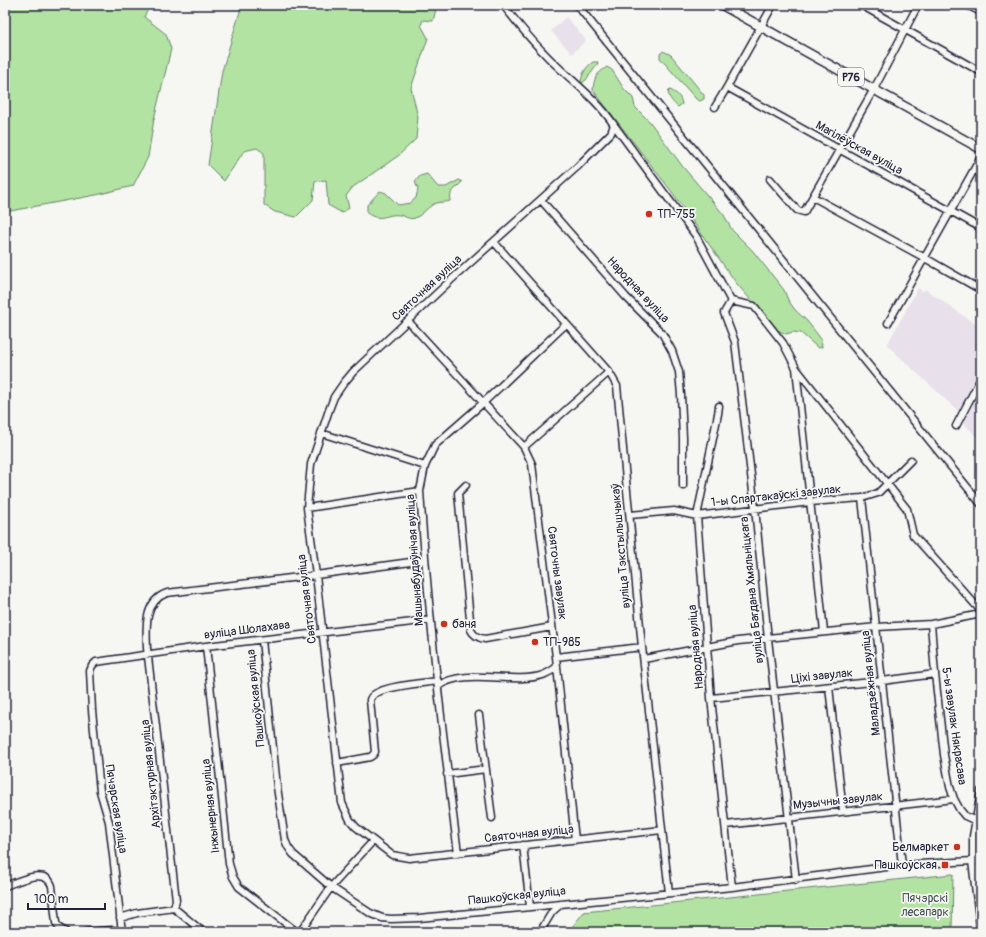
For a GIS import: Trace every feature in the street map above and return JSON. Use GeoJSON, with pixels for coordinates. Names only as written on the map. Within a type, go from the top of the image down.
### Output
{"type":"FeatureCollection","features":[{"type":"Feature","properties":{"kind":"main road","name":"Р76"},"geometry":{"type":"LineString","coordinates":[[722,5],[981,149]]}},
{"type":"Feature","properties":{"kind":"main road"},"geometry":{"type":"LineString","coordinates":[[977,860],[981,926]]}},
{"type":"Feature","properties":{"kind":"street"},"geometry":{"type":"LineString","coordinates":[[503,5],[543,52],[582,88],[603,110],[696,236],[731,301],[754,306],[783,343],[796,368],[907,509],[913,535],[981,613],[931,624],[824,632],[722,643],[707,648],[644,658]]}},
{"type":"Feature","properties":{"kind":"street"},"geometry":{"type":"LineString","coordinates":[[715,107],[772,5]]}},
{"type":"Feature","properties":{"kind":"street"},"geometry":{"type":"LineString","coordinates":[[861,5],[981,72]]}},
{"type":"Feature","properties":{"kind":"street"},"geometry":{"type":"LineString","coordinates":[[770,179],[797,210],[804,212],[874,89],[918,5]]}},
{"type":"Feature","properties":{"kind":"street"},"geometry":{"type":"LineString","coordinates":[[968,5],[981,12]]}},
{"type":"Feature","properties":{"kind":"street","name":"Магілёўская вуліца"},"geometry":{"type":"LineString","coordinates":[[727,87],[981,228]]}},
{"type":"Feature","properties":{"kind":"street","name":"Святочная вуліца"},"geometry":{"type":"LineString","coordinates":[[614,125],[611,133],[585,158],[353,372],[343,384],[331,404],[311,464],[307,508],[342,803],[346,813],[356,827],[392,855],[409,858],[662,830]]}},
{"type":"Feature","properties":{"kind":"street"},"geometry":{"type":"LineString","coordinates":[[888,323],[981,157]]}},
{"type":"Feature","properties":{"kind":"street"},"geometry":{"type":"LineString","coordinates":[[813,197],[981,290]]}},
{"type":"Feature","properties":{"kind":"street","name":"Народная вуліца"},"geometry":{"type":"LineString","coordinates":[[541,200],[626,297],[662,333],[672,351],[679,372],[681,395],[683,486]]}},
{"type":"Feature","properties":{"kind":"street","name":"вуліца Тэкстыльшчыкаў"},"geometry":{"type":"LineString","coordinates":[[494,242],[609,372],[617,386],[642,647],[669,893]]}},
{"type":"Feature","properties":{"kind":"street","name":"вуліца Багдана Хмяльніцкага"},"geometry":{"type":"LineString","coordinates":[[731,301],[724,313],[735,342],[796,880]]}},
{"type":"Feature","properties":{"kind":"street","name":"Святочны завулак"},"geometry":{"type":"LineString","coordinates":[[408,321],[524,446],[532,464],[556,657],[575,840]]}},
{"type":"Feature","properties":{"kind":"street","name":"Машынабудаўнічая вуліца"},"geometry":{"type":"LineString","coordinates":[[458,853],[447,774],[430,620],[420,491],[425,466],[436,445],[483,403],[566,324]]}},
{"type":"Feature","properties":{"kind":"street"},"geometry":{"type":"LineString","coordinates":[[796,368],[824,632]]}},
{"type":"Feature","properties":{"kind":"street"},"geometry":{"type":"LineString","coordinates":[[524,446],[609,372]]}},
{"type":"Feature","properties":{"kind":"street"},"geometry":{"type":"LineString","coordinates":[[956,426],[981,378]]}},
{"type":"Feature","properties":{"kind":"street","name":"Народная вуліца"},"geometry":{"type":"LineString","coordinates":[[718,406],[718,414],[697,516],[711,698],[732,888]]}},
{"type":"Feature","properties":{"kind":"street"},"geometry":{"type":"LineString","coordinates":[[321,433],[425,466]]}},
{"type":"Feature","properties":{"kind":"street","name":"1-ы Спартакаўскі завулак"},"geometry":{"type":"LineString","coordinates":[[630,515],[674,511],[697,516],[810,502],[862,498],[878,493],[911,460]]}},
{"type":"Feature","properties":{"kind":"street"},"geometry":{"type":"LineString","coordinates":[[466,485],[458,493],[471,630],[473,635],[485,639],[552,627]]}},
{"type":"Feature","properties":{"kind":"street"},"geometry":{"type":"LineString","coordinates":[[307,508],[420,491]]}},
{"type":"Feature","properties":{"kind":"street","name":"Маладзёжная вуліца"},"geometry":{"type":"LineString","coordinates":[[862,498],[902,865]]}},
{"type":"Feature","properties":{"kind":"street"},"geometry":{"type":"LineString","coordinates":[[316,575],[425,560]]}},
{"type":"Feature","properties":{"kind":"street","name":"Архітэктурная вуліца"},"geometry":{"type":"LineString","coordinates":[[174,908],[176,900],[148,655],[146,628],[149,611],[154,601],[160,596],[167,594],[316,575]]}},
{"type":"Feature","properties":{"kind":"street","name":"вуліца Шолахава"},"geometry":{"type":"LineString","coordinates":[[92,666],[96,662],[206,646],[430,620]]}},
{"type":"Feature","properties":{"kind":"street","name":"5-ы завулак Някрасава"},"geometry":{"type":"LineString","coordinates":[[931,624],[944,755],[954,799],[965,816],[976,822]]}},
{"type":"Feature","properties":{"kind":"street","name":"Пашкоўская вуліца"},"geometry":{"type":"LineString","coordinates":[[262,640],[284,840],[293,854],[331,887],[370,913],[382,918],[419,918],[732,888],[902,865],[977,860]]}},
{"type":"Feature","properties":{"kind":"street","name":"Інжынерная вуліца"},"geometry":{"type":"LineString","coordinates":[[206,646],[228,864],[233,877],[239,886],[297,932]]}},
{"type":"Feature","properties":{"kind":"street"},"geometry":{"type":"LineString","coordinates":[[556,657],[642,647]]}},
{"type":"Feature","properties":{"kind":"street","name":"Пячэрская вуліца"},"geometry":{"type":"LineString","coordinates":[[92,666],[90,671],[92,710],[100,791],[109,822],[122,932]]}},
{"type":"Feature","properties":{"kind":"street"},"geometry":{"type":"LineString","coordinates":[[337,763],[370,757],[375,752],[370,700],[370,697],[374,693],[386,689],[438,683],[458,678],[517,679],[544,675],[557,667]]}},
{"type":"Feature","properties":{"kind":"street","name":"Ціхі завулак"},"geometry":{"type":"LineString","coordinates":[[711,698],[830,687],[935,674]]}},
{"type":"Feature","properties":{"kind":"street"},"geometry":{"type":"LineString","coordinates":[[830,687],[843,811]]}},
{"type":"Feature","properties":{"kind":"street"},"geometry":{"type":"LineString","coordinates":[[479,715],[492,818]]}},
{"type":"Feature","properties":{"kind":"street"},"geometry":{"type":"LineString","coordinates":[[447,774],[486,769]]}},
{"type":"Feature","properties":{"kind":"street"},"geometry":{"type":"LineString","coordinates":[[977,860],[973,836],[981,790]]}},
{"type":"Feature","properties":{"kind":"street","name":"Музычны завулак"},"geometry":{"type":"LineString","coordinates":[[726,825],[954,799]]}},
{"type":"Feature","properties":{"kind":"street"},"geometry":{"type":"LineString","coordinates":[[300,932],[331,887],[373,841]]}},
{"type":"Feature","properties":{"kind":"street"},"geometry":{"type":"LineString","coordinates":[[523,845],[530,907]]}},
{"type":"Feature","properties":{"kind":"street"},"geometry":{"type":"LineString","coordinates":[[5,886],[35,876],[47,877],[51,881],[52,886],[56,923],[59,930],[66,932]]}},
{"type":"Feature","properties":{"kind":"street"},"geometry":{"type":"LineString","coordinates":[[540,932],[552,912],[561,904]]}},
{"type":"Feature","properties":{"kind":"street"},"geometry":{"type":"LineString","coordinates":[[120,918],[137,913],[174,908],[203,932]]}},
{"type":"Feature","properties":{"kind":"street"},"geometry":{"type":"LineString","coordinates":[[86,932],[113,930],[118,932]]}},
{"type":"Feature","properties":{"kind":"shaded area"},"geometry":{"type":"Polygon","coordinates":[[[566,17],[586,40],[572,54],[551,31],[566,17]]]}},
{"type":"Feature","properties":{"kind":"shaded area"},"geometry":{"type":"Polygon","coordinates":[[[918,288],[923,292],[925,289],[981,328],[981,371],[969,397],[958,411],[887,345],[918,288]]]}},
{"type":"Feature","properties":{"kind":"shaded area"},"geometry":{"type":"Polygon","coordinates":[[[981,387],[981,442],[962,421],[971,409],[971,405],[981,387]]]}},
{"type":"Feature","properties":{"kind":"green space"},"geometry":{"type":"Polygon","coordinates":[[[5,5],[150,5],[144,17],[166,34],[171,49],[154,119],[148,157],[133,186],[96,195],[5,212],[5,5]]]}},
{"type":"Feature","properties":{"kind":"green space"},"geometry":{"type":"Polygon","coordinates":[[[242,5],[437,5],[433,21],[423,20],[421,25],[428,38],[411,88],[418,117],[416,139],[398,156],[353,187],[346,196],[349,208],[342,213],[328,205],[326,180],[315,181],[313,200],[296,217],[275,212],[264,205],[264,153],[257,148],[244,151],[224,181],[208,165],[222,71],[242,5]]]}},
{"type":"Feature","properties":{"kind":"green space"},"geometry":{"type":"Polygon","coordinates":[[[663,51],[671,55],[704,95],[704,99],[700,101],[696,99],[660,58],[660,54],[663,51]]]}},
{"type":"Feature","properties":{"kind":"green space"},"geometry":{"type":"Polygon","coordinates":[[[593,62],[598,62],[586,80],[582,83],[581,81],[584,72],[593,62]]]}},
{"type":"Feature","properties":{"kind":"green space"},"geometry":{"type":"Polygon","coordinates":[[[607,67],[612,70],[624,89],[633,98],[635,107],[650,122],[683,167],[724,215],[732,230],[752,250],[784,290],[788,300],[795,310],[807,321],[821,339],[822,347],[818,348],[801,333],[793,332],[786,334],[777,330],[737,284],[672,192],[593,90],[596,77],[607,67]]]}},
{"type":"Feature","properties":{"kind":"green space"},"geometry":{"type":"Polygon","coordinates":[[[670,90],[677,94],[681,99],[682,104],[678,107],[669,96],[668,92],[670,90]]]}},
{"type":"Feature","properties":{"kind":"green space"},"geometry":{"type":"Polygon","coordinates":[[[427,174],[438,187],[446,187],[459,180],[462,182],[451,193],[450,201],[434,204],[415,218],[411,219],[400,215],[395,215],[380,218],[367,213],[367,205],[380,191],[386,193],[398,205],[410,203],[416,198],[418,189],[415,182],[420,176],[427,174]]]}},
{"type":"Feature","properties":{"kind":"green space","name":"Пячэрскі лесапарк"},"geometry":{"type":"Polygon","coordinates":[[[953,874],[952,932],[568,932],[584,912],[953,874]]]}},
{"type":"Feature","properties":{"kind":"railway"},"geometry":{"type":"LineString","coordinates":[[572,5],[981,510]]}},
{"type":"Feature","properties":{"kind":"railway"},"geometry":{"type":"LineString","coordinates":[[582,5],[981,498]]}},
{"type":"Feature","properties":{"kind":"place","name":"ТП-755"},"geometry":{"type":"Point","coordinates":[649,214]}},
{"type":"Feature","properties":{"kind":"place","name":"баня"},"geometry":{"type":"Point","coordinates":[444,624]}},
{"type":"Feature","properties":{"kind":"place","name":"ТП-985"},"geometry":{"type":"Point","coordinates":[535,642]}},
{"type":"Feature","properties":{"kind":"place","name":"Белмаркет"},"geometry":{"type":"Point","coordinates":[957,847]}},
{"type":"Feature","properties":{"kind":"place","name":"Пашкоўская"},"geometry":{"type":"Point","coordinates":[945,865]}}]}
